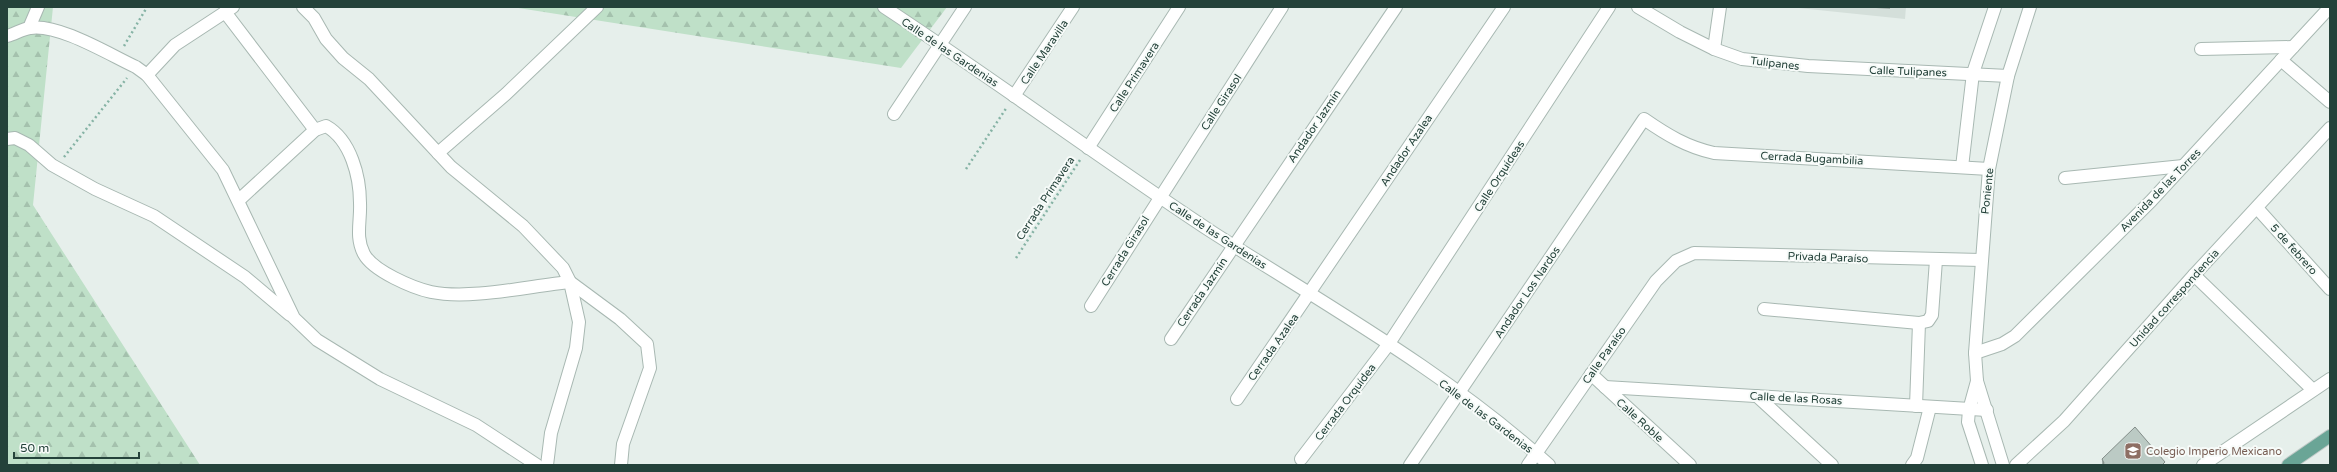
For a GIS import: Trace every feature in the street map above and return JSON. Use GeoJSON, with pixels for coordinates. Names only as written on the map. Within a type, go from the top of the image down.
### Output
{"type":"FeatureCollection","features":[{"type":"Feature","properties":{"kind":"main road"},"geometry":{"type":"LineString","coordinates":[[2288,465],[2330,436]]}},
{"type":"Feature","properties":{"kind":"street"},"geometry":{"type":"LineString","coordinates":[[29,28],[38,7]]}},
{"type":"Feature","properties":{"kind":"street"},"geometry":{"type":"LineString","coordinates":[[303,7],[314,18],[326,39],[343,58],[369,79],[450,167],[522,226],[563,268],[570,282],[579,322],[576,348],[551,433],[547,465]]}},
{"type":"Feature","properties":{"kind":"street"},"geometry":{"type":"LineString","coordinates":[[438,153],[506,94],[598,7]]}},
{"type":"Feature","properties":{"kind":"street","name":"Calle de las Gardenias"},"geometry":{"type":"LineString","coordinates":[[884,7],[941,44],[1159,197],[1388,345],[1459,394],[1536,453],[1549,465]]}},
{"type":"Feature","properties":{"kind":"street"},"geometry":{"type":"LineString","coordinates":[[894,114],[965,7]]}},
{"type":"Feature","properties":{"kind":"street","name":"Calle Maravilla"},"geometry":{"type":"LineString","coordinates":[[1014,96],[1073,7]]}},
{"type":"Feature","properties":{"kind":"street","name":"Calle Primavera"},"geometry":{"type":"LineString","coordinates":[[1088,148],[1179,7]]}},
{"type":"Feature","properties":{"kind":"street","name":"Calle Girasol"},"geometry":{"type":"LineString","coordinates":[[1159,197],[1282,7]]}},
{"type":"Feature","properties":{"kind":"street","name":"Andador Jazmín"},"geometry":{"type":"LineString","coordinates":[[1233,245],[1396,7]]}},
{"type":"Feature","properties":{"kind":"street","name":"Andador Azalea"},"geometry":{"type":"LineString","coordinates":[[1310,294],[1504,7]]}},
{"type":"Feature","properties":{"kind":"street","name":"Calle Orquídeas"},"geometry":{"type":"LineString","coordinates":[[1388,345],[1609,7]]}},
{"type":"Feature","properties":{"kind":"street"},"geometry":{"type":"LineString","coordinates":[[1638,7],[1655,19],[1714,49],[1720,7]]}},
{"type":"Feature","properties":{"kind":"street"},"geometry":{"type":"LineString","coordinates":[[1962,167],[1973,73],[1995,7]]}},
{"type":"Feature","properties":{"kind":"street","name":"Poniente"},"geometry":{"type":"LineString","coordinates":[[2003,465],[2000,460],[1987,410],[1977,381],[1975,353],[1989,169],[2008,76],[2030,7]]}},
{"type":"Feature","properties":{"kind":"street","name":"Avenida de las Torres"},"geometry":{"type":"LineString","coordinates":[[1975,353],[2002,344],[2015,336],[2183,166],[2330,7]]}},
{"type":"Feature","properties":{"kind":"street"},"geometry":{"type":"LineString","coordinates":[[147,75],[175,45],[229,9],[316,130]]}},
{"type":"Feature","properties":{"kind":"street"},"geometry":{"type":"LineString","coordinates":[[7,36],[29,28],[44,27],[59,31],[116,59],[136,67],[147,75],[223,170],[239,200],[281,295],[294,318]]}},
{"type":"Feature","properties":{"kind":"street"},"geometry":{"type":"LineString","coordinates":[[2201,49],[2293,47]]}},
{"type":"Feature","properties":{"kind":"street","name":"Tulipanes"},"geometry":{"type":"LineString","coordinates":[[1714,49],[1742,59],[1808,66]]}},
{"type":"Feature","properties":{"kind":"street"},"geometry":{"type":"LineString","coordinates":[[2282,60],[2330,102]]}},
{"type":"Feature","properties":{"kind":"street","name":"Calle Tulipanes"},"geometry":{"type":"LineString","coordinates":[[1808,66],[1973,73],[2008,76]]}},
{"type":"Feature","properties":{"kind":"street","name":"Cerrada Bugambilia"},"geometry":{"type":"LineString","coordinates":[[1644,119],[1671,138],[1693,148],[1714,153],[1989,169]]}},
{"type":"Feature","properties":{"kind":"street","name":"Andador Los Nardos"},"geometry":{"type":"LineString","coordinates":[[1410,465],[1644,119]]}},
{"type":"Feature","properties":{"kind":"street"},"geometry":{"type":"LineString","coordinates":[[239,200],[316,130],[326,126],[340,137],[354,166],[360,203],[358,236],[364,255],[380,268],[396,278],[432,292],[468,294],[570,282],[620,319],[647,344],[650,368],[623,444],[621,465]]}},
{"type":"Feature","properties":{"kind":"street","name":"Unidad correspondencia"},"geometry":{"type":"LineString","coordinates":[[2016,465],[2064,421],[2194,275],[2258,208],[2330,128]]}},
{"type":"Feature","properties":{"kind":"street"},"geometry":{"type":"LineString","coordinates":[[7,139],[15,138],[29,145],[57,168],[95,189],[154,216],[245,277],[294,318],[316,340],[380,379],[476,425],[537,465]]}},
{"type":"Feature","properties":{"kind":"street"},"geometry":{"type":"LineString","coordinates":[[2065,178],[2183,166]]}},
{"type":"Feature","properties":{"kind":"street","name":"Cerrada Girasol"},"geometry":{"type":"LineString","coordinates":[[1091,306],[1159,197]]}},
{"type":"Feature","properties":{"kind":"street","name":"5 de febrero"},"geometry":{"type":"LineString","coordinates":[[2258,208],[2330,290]]}},
{"type":"Feature","properties":{"kind":"street","name":"Cerrada Jazmín"},"geometry":{"type":"LineString","coordinates":[[1171,339],[1233,245]]}},
{"type":"Feature","properties":{"kind":"street","name":"Privada Paraíso"},"geometry":{"type":"LineString","coordinates":[[1676,261],[1694,253],[1981,260]]}},
{"type":"Feature","properties":{"kind":"street"},"geometry":{"type":"LineString","coordinates":[[1916,406],[1924,322],[1932,315],[1936,260]]}},
{"type":"Feature","properties":{"kind":"street","name":"Calle Paraíso"},"geometry":{"type":"LineString","coordinates":[[1528,465],[1656,281],[1676,261]]}},
{"type":"Feature","properties":{"kind":"street"},"geometry":{"type":"LineString","coordinates":[[2194,275],[2314,390]]}},
{"type":"Feature","properties":{"kind":"street","name":"Cerrada Azalea"},"geometry":{"type":"LineString","coordinates":[[1237,399],[1310,294]]}},
{"type":"Feature","properties":{"kind":"street"},"geometry":{"type":"LineString","coordinates":[[1764,309],[1924,322]]}},
{"type":"Feature","properties":{"kind":"street","name":"Cerrada Orquídea"},"geometry":{"type":"LineString","coordinates":[[1301,459],[1388,345]]}},
{"type":"Feature","properties":{"kind":"street","name":"Calle Roble"},"geometry":{"type":"LineString","coordinates":[[1591,374],[1690,465]]}},
{"type":"Feature","properties":{"kind":"street"},"geometry":{"type":"LineString","coordinates":[[2203,465],[2330,379]]}},
{"type":"Feature","properties":{"kind":"street","name":"Poniente"},"geometry":{"type":"LineString","coordinates":[[1977,381],[1969,410],[1968,422],[1982,465]]}},
{"type":"Feature","properties":{"kind":"street","name":"Calle de las Rosas"},"geometry":{"type":"LineString","coordinates":[[1605,387],[1930,408],[1987,410]]}},
{"type":"Feature","properties":{"kind":"street"},"geometry":{"type":"LineString","coordinates":[[1757,396],[1832,465]]}},
{"type":"Feature","properties":{"kind":"street"},"geometry":{"type":"LineString","coordinates":[[1912,465],[1917,458],[1930,408]]}},
{"type":"Feature","properties":{"kind":"path"},"geometry":{"type":"LineString","coordinates":[[116,59],[147,7]]}},
{"type":"Feature","properties":{"kind":"path"},"geometry":{"type":"LineString","coordinates":[[57,168],[136,67]]}},
{"type":"Feature","properties":{"kind":"path"},"geometry":{"type":"LineString","coordinates":[[966,169],[1014,96]]}},
{"type":"Feature","properties":{"kind":"path","name":"Cerrada Primavera"},"geometry":{"type":"LineString","coordinates":[[1016,258],[1088,148]]}},
{"type":"Feature","properties":{"kind":"shaded area"},"geometry":{"type":"Polygon","coordinates":[[[1789,7],[1906,7],[1905,19],[1789,7]]]}},
{"type":"Feature","properties":{"kind":"green space"},"geometry":{"type":"Polygon","coordinates":[[[7,7],[53,7],[33,205],[200,465],[7,465],[7,7]]]}},
{"type":"Feature","properties":{"kind":"green space"},"geometry":{"type":"Polygon","coordinates":[[[512,7],[947,7],[901,68],[512,7]]]}},
{"type":"Feature","properties":{"kind":"building"},"geometry":{"type":"Polygon","coordinates":[[[2135,427],[2165,462],[2162,465],[2103,465],[2104,463],[2102,459],[2135,427]]]}},
{"type":"Feature","properties":{"kind":"place","name":"Colegio Imperio Mexicano"},"geometry":{"type":"Point","coordinates":[2133,451]}}]}
